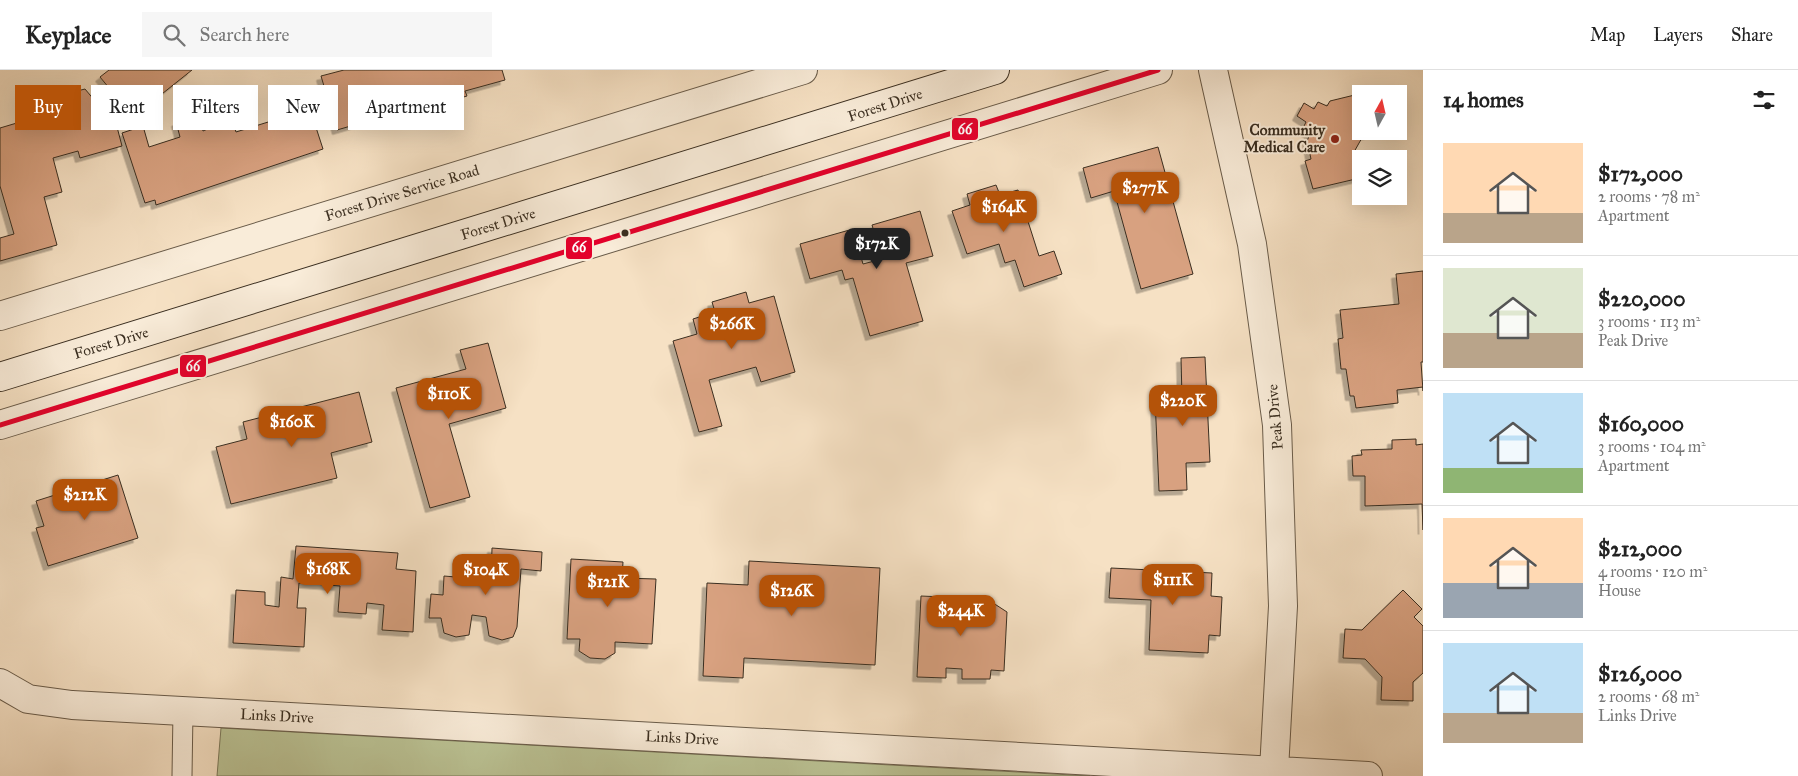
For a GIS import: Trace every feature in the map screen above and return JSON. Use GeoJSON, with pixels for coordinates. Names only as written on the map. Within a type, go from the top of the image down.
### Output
{"type":"FeatureCollection","features":[{"type":"Feature","properties":{"kind":"street","name":"Forest Drive Service Road"},"geometry":{"type":"LineString","coordinates":[[0,316],[803,70]]}},
{"type":"Feature","properties":{"kind":"street","name":"Forest Drive"},"geometry":{"type":"LineString","coordinates":[[0,377],[995,70]]}},
{"type":"Feature","properties":{"kind":"street"},"geometry":{"type":"LineString","coordinates":[[0,425],[1158,70]]}},
{"type":"Feature","properties":{"kind":"street","name":"Peak Drive"},"geometry":{"type":"LineString","coordinates":[[1213,70],[1252,244],[1278,425],[1283,606],[1274,770]]}},
{"type":"Feature","properties":{"kind":"street","name":"Links Drive"},"geometry":{"type":"LineString","coordinates":[[0,683],[28,699],[72,705],[1368,776]]}},
{"type":"Feature","properties":{"kind":"lane"},"geometry":{"type":"LineString","coordinates":[[182,776],[183,711]]}},
{"type":"Feature","properties":{"kind":"green space"},"geometry":{"type":"Polygon","coordinates":[[[221,728],[1090,776],[217,776],[221,728]]]}},
{"type":"Feature","properties":{"kind":"building"},"geometry":{"type":"Polygon","coordinates":[[[109,70],[192,70],[163,93],[163,85],[107,85],[100,77],[109,70]]]}},
{"type":"Feature","properties":{"kind":"building"},"geometry":{"type":"Polygon","coordinates":[[[344,70],[502,70],[505,80],[465,91],[467,96],[464,97],[464,85],[348,85],[348,127],[338,130],[338,85],[324,85],[321,76],[344,70]]]}},
{"type":"Feature","properties":{"kind":"building"},"geometry":{"type":"Polygon","coordinates":[[[85,89],[91,96],[91,130],[118,130],[122,146],[80,158],[78,151],[53,158],[62,192],[44,197],[57,245],[0,261],[0,238],[14,234],[0,186],[0,128],[15,124],[15,130],[81,130],[81,90],[85,89]]]}},
{"type":"Feature","properties":{"kind":"building","name":"Community Medical Care"},"geometry":{"type":"Polygon","coordinates":[[[1352,96],[1352,140],[1361,140],[1355,150],[1352,150],[1352,180],[1313,189],[1305,161],[1311,159],[1307,141],[1310,134],[1302,130],[1306,122],[1297,116],[1304,103],[1314,109],[1318,102],[1327,106],[1330,101],[1352,96]]]}},
{"type":"Feature","properties":{"kind":"building"},"geometry":{"type":"Polygon","coordinates":[[[268,122],[268,130],[317,130],[323,149],[156,205],[155,200],[145,203],[122,133],[131,130],[144,130],[149,147],[180,137],[178,130],[235,130],[236,132],[258,130],[258,125],[268,122]]]}},
{"type":"Feature","properties":{"kind":"building"},"geometry":{"type":"Polygon","coordinates":[[[1158,147],[1193,274],[1141,289],[1114,191],[1091,198],[1083,168],[1158,147]]]}},
{"type":"Feature","properties":{"kind":"building"},"geometry":{"type":"Polygon","coordinates":[[[996,185],[1000,195],[1018,190],[1039,256],[1054,251],[1062,274],[1024,287],[1015,260],[1005,263],[999,244],[967,254],[952,211],[970,205],[967,194],[996,185]]]}},
{"type":"Feature","properties":{"kind":"building"},"geometry":{"type":"Polygon","coordinates":[[[920,211],[933,256],[906,263],[923,321],[870,336],[853,278],[845,280],[842,270],[810,279],[800,244],[853,229],[863,264],[882,259],[872,225],[920,211]]]}},
{"type":"Feature","properties":{"kind":"building"},"geometry":{"type":"Polygon","coordinates":[[[1423,271],[1423,362],[1421,362],[1423,387],[1397,390],[1398,403],[1356,408],[1354,396],[1350,396],[1346,369],[1341,369],[1338,339],[1343,338],[1340,310],[1399,304],[1396,274],[1423,271]]]}},
{"type":"Feature","properties":{"kind":"building"},"geometry":{"type":"Polygon","coordinates":[[[746,292],[749,303],[774,296],[795,372],[761,382],[756,367],[709,380],[722,426],[699,432],[673,341],[697,334],[693,319],[715,312],[712,302],[746,292]]]}},
{"type":"Feature","properties":{"kind":"building"},"geometry":{"type":"Polygon","coordinates":[[[488,343],[506,408],[449,424],[470,497],[430,508],[396,388],[466,369],[460,350],[488,343]]]}},
{"type":"Feature","properties":{"kind":"building"},"geometry":{"type":"Polygon","coordinates":[[[1205,357],[1210,462],[1186,463],[1187,490],[1159,491],[1155,398],[1182,397],[1181,358],[1205,357]]]}},
{"type":"Feature","properties":{"kind":"building"},"geometry":{"type":"Polygon","coordinates":[[[359,392],[372,442],[331,453],[337,478],[231,504],[216,447],[247,439],[243,422],[359,392]]]}},
{"type":"Feature","properties":{"kind":"building"},"geometry":{"type":"Polygon","coordinates":[[[1416,439],[1416,445],[1423,444],[1423,530],[1422,504],[1365,506],[1365,476],[1353,476],[1352,456],[1362,455],[1361,450],[1392,449],[1392,440],[1416,439]]]}},
{"type":"Feature","properties":{"kind":"building"},"geometry":{"type":"Polygon","coordinates":[[[118,475],[138,538],[48,566],[36,528],[44,526],[36,501],[118,475]]]}},
{"type":"Feature","properties":{"kind":"building"},"geometry":{"type":"Polygon","coordinates":[[[296,546],[398,553],[396,569],[416,571],[413,632],[382,630],[384,605],[367,603],[366,614],[338,612],[340,586],[299,583],[297,608],[306,608],[304,647],[233,643],[236,590],[265,592],[265,605],[279,607],[281,577],[293,579],[296,546]]]}},
{"type":"Feature","properties":{"kind":"building"},"geometry":{"type":"Polygon","coordinates":[[[492,548],[542,552],[541,571],[521,569],[517,627],[513,637],[502,640],[489,636],[486,617],[472,615],[469,635],[456,637],[444,633],[441,618],[429,618],[431,594],[443,595],[444,576],[491,580],[492,548]]]}},
{"type":"Feature","properties":{"kind":"building"},"geometry":{"type":"Polygon","coordinates":[[[571,559],[623,562],[622,578],[656,579],[652,644],[615,642],[615,653],[605,659],[590,658],[579,651],[580,639],[567,639],[571,559]]]}},
{"type":"Feature","properties":{"kind":"building"},"geometry":{"type":"Polygon","coordinates":[[[749,561],[880,568],[875,665],[744,658],[743,678],[703,676],[707,583],[748,585],[749,561]]]}},
{"type":"Feature","properties":{"kind":"building"},"geometry":{"type":"Polygon","coordinates":[[[1111,568],[1212,573],[1211,596],[1222,597],[1220,636],[1209,635],[1208,653],[1149,650],[1151,600],[1109,598],[1111,568]]]}},
{"type":"Feature","properties":{"kind":"building"},"geometry":{"type":"Polygon","coordinates":[[[1403,590],[1422,609],[1414,617],[1423,626],[1423,673],[1413,682],[1413,701],[1381,700],[1382,677],[1365,659],[1343,658],[1345,629],[1362,630],[1403,590]]]}},
{"type":"Feature","properties":{"kind":"building"},"geometry":{"type":"Polygon","coordinates":[[[921,596],[987,599],[1007,612],[1004,671],[991,670],[990,679],[962,679],[962,669],[946,668],[946,678],[917,677],[921,596]]]}},
{"type":"Feature","properties":{"kind":"transit line","name":"66"},"geometry":{"type":"LineString","coordinates":[[0,425],[1158,70]]}},
{"type":"Feature","properties":{"kind":"place","name":"Community Medical Care"},"geometry":{"type":"Point","coordinates":[1335,139]}}]}
